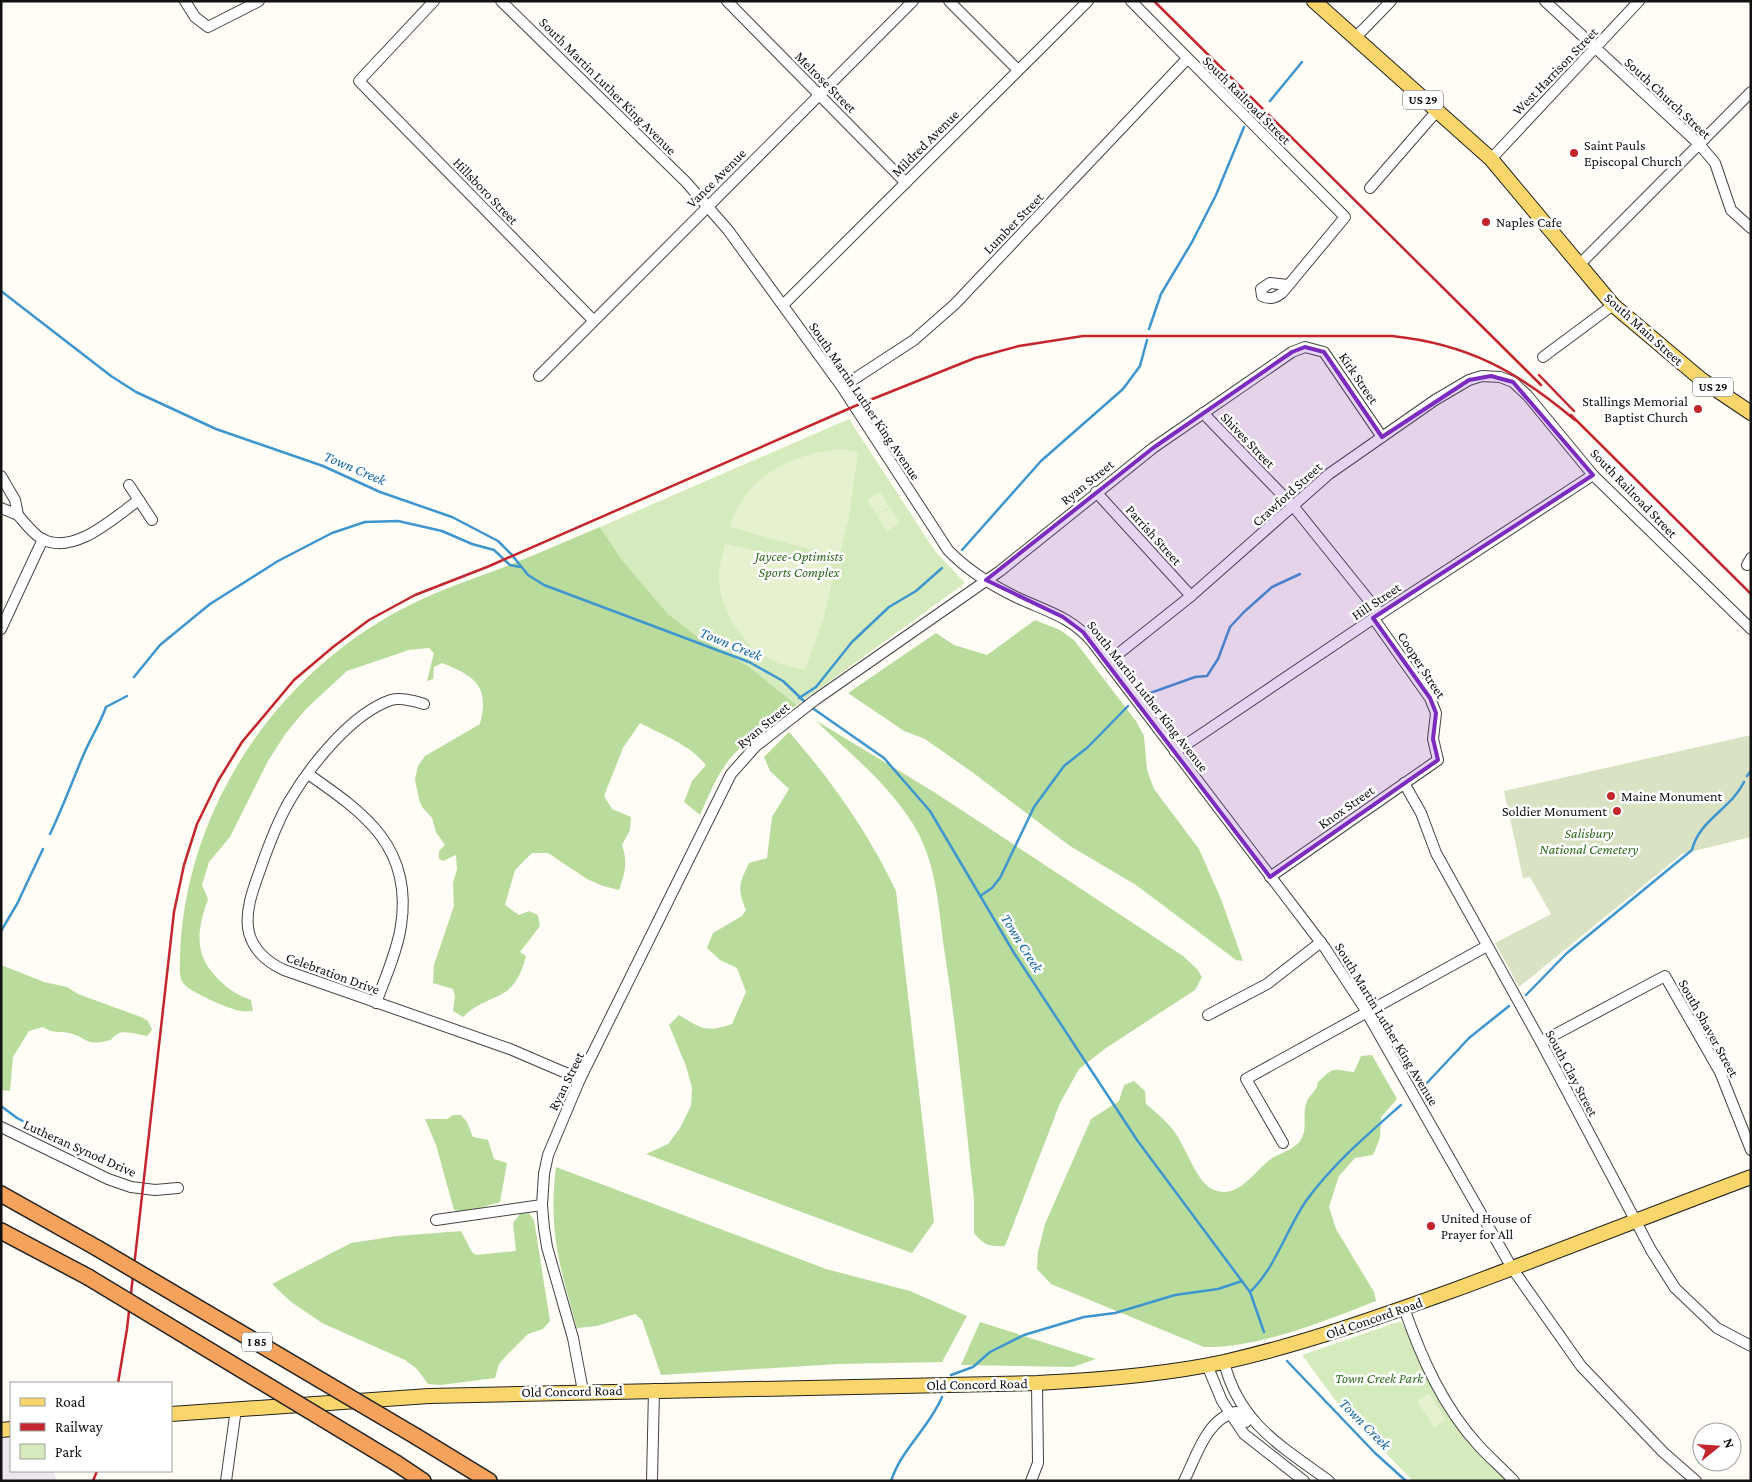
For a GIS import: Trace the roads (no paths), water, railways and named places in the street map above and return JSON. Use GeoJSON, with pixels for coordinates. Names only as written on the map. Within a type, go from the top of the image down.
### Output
{"type":"FeatureCollection","features":[{"type":"Feature","properties":{"kind":"highway","name":"I 85"},"geometry":{"type":"LineString","coordinates":[[1,1194],[97,1248],[489,1481]]}},
{"type":"Feature","properties":{"kind":"highway","name":"I 85"},"geometry":{"type":"LineString","coordinates":[[1,1231],[88,1277],[424,1481]]}},
{"type":"Feature","properties":{"kind":"main road","name":"South Main Street"},"geometry":{"type":"LineString","coordinates":[[1314,1],[1436,112],[1491,159],[1613,305],[1702,380],[1751,413]]}},
{"type":"Feature","properties":{"kind":"main road","name":"Old Concord Road"},"geometry":{"type":"LineString","coordinates":[[172,1414],[429,1396],[583,1391],[1037,1383],[1137,1375],[1207,1365],[1350,1327],[1751,1177]]}},
{"type":"Feature","properties":{"kind":"street"},"geometry":{"type":"LineString","coordinates":[[185,1],[194,17],[208,26],[259,1]]}},
{"type":"Feature","properties":{"kind":"street","name":"Hillsboro Street"},"geometry":{"type":"LineString","coordinates":[[434,1],[359,80],[593,320]]}},
{"type":"Feature","properties":{"kind":"street","name":"South Martin Luther King Avenue"},"geometry":{"type":"LineString","coordinates":[[501,1],[708,206],[748,256],[842,387],[939,540],[958,560],[986,580],[1020,599],[1069,620],[1088,637],[1321,942],[1367,1013],[1512,1268],[1581,1366],[1663,1452],[1696,1481]]}},
{"type":"Feature","properties":{"kind":"street","name":"Melrose Street"},"geometry":{"type":"LineString","coordinates":[[727,1],[906,183]]}},
{"type":"Feature","properties":{"kind":"street","name":"Vance Avenue"},"geometry":{"type":"LineString","coordinates":[[539,376],[913,1]]}},
{"type":"Feature","properties":{"kind":"street"},"geometry":{"type":"LineString","coordinates":[[949,1],[1018,70]]}},
{"type":"Feature","properties":{"kind":"street","name":"Mildred Avenue"},"geometry":{"type":"LineString","coordinates":[[784,306],[1088,1]]}},
{"type":"Feature","properties":{"kind":"street","name":"South Railroad Street"},"geometry":{"type":"LineString","coordinates":[[1131,1],[1345,217],[1287,286]]}},
{"type":"Feature","properties":{"kind":"street"},"geometry":{"type":"LineString","coordinates":[[1355,38],[1391,1]]}},
{"type":"Feature","properties":{"kind":"street","name":"South Church Street"},"geometry":{"type":"LineString","coordinates":[[1545,1],[1699,144],[1715,163],[1731,210],[1751,228]]}},
{"type":"Feature","properties":{"kind":"street","name":"West Harrison Street"},"geometry":{"type":"LineString","coordinates":[[1491,159],[1639,1]]}},
{"type":"Feature","properties":{"kind":"street","name":"Lumber Street"},"geometry":{"type":"LineString","coordinates":[[842,387],[914,340],[955,304],[1187,59]]}},
{"type":"Feature","properties":{"kind":"street"},"geometry":{"type":"LineString","coordinates":[[1579,265],[1751,92]]}},
{"type":"Feature","properties":{"kind":"street"},"geometry":{"type":"LineString","coordinates":[[1370,188],[1436,112]]}},
{"type":"Feature","properties":{"kind":"street"},"geometry":{"type":"LineString","coordinates":[[1543,357],[1613,305]]}},
{"type":"Feature","properties":{"kind":"street","name":"Ryan Street"},"geometry":{"type":"LineString","coordinates":[[583,1391],[573,1338],[547,1247],[542,1205],[544,1174],[548,1155],[580,1080],[731,774],[756,746],[815,700],[986,580],[1153,448],[1292,352],[1305,347]]}},
{"type":"Feature","properties":{"kind":"street","name":"Kirk Street"},"geometry":{"type":"LineString","coordinates":[[1305,347],[1324,352],[1382,437]]}},
{"type":"Feature","properties":{"kind":"street","name":"Crawford Street"},"geometry":{"type":"LineString","coordinates":[[1108,662],[1191,596],[1294,507],[1329,474],[1435,400],[1469,380],[1482,376],[1500,377]]}},
{"type":"Feature","properties":{"kind":"street","name":"South Railroad Street"},"geometry":{"type":"LineString","coordinates":[[1500,377],[1513,382],[1527,395],[1593,475],[1751,629]]}},
{"type":"Feature","properties":{"kind":"street","name":"Shives Street"},"geometry":{"type":"LineString","coordinates":[[1203,413],[1294,507]]}},
{"type":"Feature","properties":{"kind":"street","name":"Hill Street"},"geometry":{"type":"LineString","coordinates":[[1175,752],[1377,616],[1593,475]]}},
{"type":"Feature","properties":{"kind":"street"},"geometry":{"type":"LineString","coordinates":[[1,476],[15,500],[18,515],[28,528],[42,539],[67,542],[80,539],[139,500]]}},
{"type":"Feature","properties":{"kind":"street"},"geometry":{"type":"LineString","coordinates":[[128,486],[152,520]]}},
{"type":"Feature","properties":{"kind":"street","name":"Parrish Street"},"geometry":{"type":"LineString","coordinates":[[1096,492],[1191,596]]}},
{"type":"Feature","properties":{"kind":"street","name":"Cooper Street"},"geometry":{"type":"LineString","coordinates":[[1294,507],[1377,616],[1430,698],[1436,713],[1433,739],[1438,760]]}},
{"type":"Feature","properties":{"kind":"street"},"geometry":{"type":"LineString","coordinates":[[1,508],[18,515]]}},
{"type":"Feature","properties":{"kind":"street"},"geometry":{"type":"LineString","coordinates":[[1,629],[4,615],[42,539]]}},
{"type":"Feature","properties":{"kind":"street","name":"Celebration Drive"},"geometry":{"type":"LineString","coordinates":[[424,704],[411,700],[393,699],[380,705],[342,734],[308,774],[290,800],[270,842],[252,894],[248,922],[249,933],[261,954],[272,964],[376,1003],[510,1049],[580,1080]]}},
{"type":"Feature","properties":{"kind":"street","name":"Knox Street"},"geometry":{"type":"LineString","coordinates":[[1270,877],[1438,760]]}},
{"type":"Feature","properties":{"kind":"street"},"geometry":{"type":"LineString","coordinates":[[308,774],[364,815],[384,839],[397,864],[403,896],[401,927],[376,1003]]}},
{"type":"Feature","properties":{"kind":"street","name":"South Clay Street"},"geometry":{"type":"LineString","coordinates":[[1404,783],[1422,813],[1436,853],[1541,1042],[1634,1221],[1675,1288],[1717,1328],[1751,1346]]}},
{"type":"Feature","properties":{"kind":"street"},"geometry":{"type":"LineString","coordinates":[[1208,1016],[1267,984],[1321,942]]}},
{"type":"Feature","properties":{"kind":"street"},"geometry":{"type":"LineString","coordinates":[[1283,1143],[1246,1079],[1487,946]]}},
{"type":"Feature","properties":{"kind":"street","name":"South Shaver Street"},"geometry":{"type":"LineString","coordinates":[[1541,1042],[1665,976],[1720,1072],[1751,1150]]}},
{"type":"Feature","properties":{"kind":"street","name":"Lutheran Synod Drive"},"geometry":{"type":"LineString","coordinates":[[1,1127],[108,1179],[131,1187],[155,1190],[178,1188]]}},
{"type":"Feature","properties":{"kind":"street"},"geometry":{"type":"LineString","coordinates":[[436,1220],[542,1205]]}},
{"type":"Feature","properties":{"kind":"street"},"geometry":{"type":"LineString","coordinates":[[1404,1308],[1418,1348],[1434,1382],[1478,1444],[1514,1481]]}},
{"type":"Feature","properties":{"kind":"street"},"geometry":{"type":"LineString","coordinates":[[1224,1362],[1229,1383],[1245,1411],[1258,1427],[1329,1481]]}},
{"type":"Feature","properties":{"kind":"street"},"geometry":{"type":"LineString","coordinates":[[1207,1365],[1229,1413],[1244,1434],[1304,1481]]}},
{"type":"Feature","properties":{"kind":"street"},"geometry":{"type":"LineString","coordinates":[[1031,1481],[1038,1463],[1037,1383]]}},
{"type":"Feature","properties":{"kind":"street"},"geometry":{"type":"LineString","coordinates":[[652,1481],[654,1390]]}},
{"type":"Feature","properties":{"kind":"street"},"geometry":{"type":"LineString","coordinates":[[226,1481],[236,1409]]}},
{"type":"Feature","properties":{"kind":"street"},"geometry":{"type":"LineString","coordinates":[[1184,1481],[1206,1434],[1229,1413],[1236,1412],[1257,1435],[1291,1453]]}},
{"type":"Feature","properties":{"kind":"waterway"},"geometry":{"type":"LineString","coordinates":[[1270,101],[1302,62]]}},
{"type":"Feature","properties":{"kind":"waterway"},"geometry":{"type":"LineString","coordinates":[[1149,329],[1161,294],[1192,242],[1216,195],[1244,127]]}},
{"type":"Feature","properties":{"kind":"waterway","name":"Town Creek"},"geometry":{"type":"LineString","coordinates":[[1,291],[111,376],[136,392],[216,429],[323,466],[380,492],[452,517],[498,541],[528,575],[544,585],[749,662],[783,681],[807,704]]}},
{"type":"Feature","properties":{"kind":"waterway"},"geometry":{"type":"LineString","coordinates":[[962,550],[1041,461],[1123,389],[1140,366],[1147,340]]}},
{"type":"Feature","properties":{"kind":"waterway"},"geometry":{"type":"LineString","coordinates":[[134,677],[160,645],[210,604],[278,561],[332,533],[365,522],[398,521],[442,531],[472,544],[494,550],[510,565],[520,567]]}},
{"type":"Feature","properties":{"kind":"waterway"},"geometry":{"type":"LineString","coordinates":[[799,698],[816,687],[852,642],[889,607],[916,591],[942,568]]}},
{"type":"Feature","properties":{"kind":"waterway"},"geometry":{"type":"LineString","coordinates":[[1139,697],[1195,677],[1207,676],[1218,659],[1230,627],[1272,587],[1300,574]]}},
{"type":"Feature","properties":{"kind":"waterway"},"geometry":{"type":"LineString","coordinates":[[50,834],[106,707],[127,696]]}},
{"type":"Feature","properties":{"kind":"waterway"},"geometry":{"type":"LineString","coordinates":[[980,896],[992,888],[1000,878],[1034,807],[1064,766],[1088,747],[1128,706]]}},
{"type":"Feature","properties":{"kind":"waterway","name":"Town Creek"},"geometry":{"type":"LineString","coordinates":[[811,707],[884,758],[930,811],[1014,953],[1137,1140],[1250,1292],[1264,1332]]}},
{"type":"Feature","properties":{"kind":"waterway"},"geometry":{"type":"LineString","coordinates":[[1747,776],[1751,771]]}},
{"type":"Feature","properties":{"kind":"waterway"},"geometry":{"type":"LineString","coordinates":[[1526,995],[1567,953],[1692,850],[1701,831],[1731,800],[1744,782]]}},
{"type":"Feature","properties":{"kind":"waterway"},"geometry":{"type":"LineString","coordinates":[[1,931],[17,904],[43,849]]}},
{"type":"Feature","properties":{"kind":"waterway"},"geometry":{"type":"LineString","coordinates":[[1425,1085],[1469,1038],[1509,1006]]}},
{"type":"Feature","properties":{"kind":"waterway"},"geometry":{"type":"LineString","coordinates":[[1250,1292],[1274,1260],[1299,1212],[1316,1187],[1351,1150],[1401,1105]]}},
{"type":"Feature","properties":{"kind":"waterway"},"geometry":{"type":"LineString","coordinates":[[1,1106],[17,1118],[90,1155]]}},
{"type":"Feature","properties":{"kind":"waterway"},"geometry":{"type":"LineString","coordinates":[[951,1375],[973,1367],[990,1352],[1024,1335],[1084,1317],[1115,1313],[1175,1295],[1218,1289],[1242,1281]]}},
{"type":"Feature","properties":{"kind":"waterway","name":"Town Creek"},"geometry":{"type":"LineString","coordinates":[[1287,1361],[1375,1453],[1406,1481]]}},
{"type":"Feature","properties":{"kind":"waterway"},"geometry":{"type":"LineString","coordinates":[[891,1481],[902,1458],[930,1419],[942,1397]]}},
{"type":"Feature","properties":{"kind":"railway"},"geometry":{"type":"LineString","coordinates":[[1154,1],[1541,385]]}},
{"type":"Feature","properties":{"kind":"railway"},"geometry":{"type":"LineString","coordinates":[[118,1382],[127,1329],[174,912],[184,865],[197,824],[218,781],[242,742],[294,680],[369,620],[415,595],[487,567],[855,406],[975,358],[1019,346],[1083,336],[1392,336],[1444,346],[1468,353],[1490,363],[1533,387],[1575,420]]}},
{"type":"Feature","properties":{"kind":"railway"},"geometry":{"type":"LineString","coordinates":[[1539,375],[1574,411]]}},
{"type":"Feature","properties":{"kind":"railway"},"geometry":{"type":"LineString","coordinates":[[1571,415],[1751,594]]}},
{"type":"Feature","properties":{"kind":"railway"},"geometry":{"type":"LineString","coordinates":[[93,1481],[97,1472]]}},
{"type":"Feature","properties":{"kind":"place","name":"Saint Pauls Episcopal Church"},"geometry":{"type":"Point","coordinates":[1574,153]}},
{"type":"Feature","properties":{"kind":"place","name":"Naples Cafe"},"geometry":{"type":"Point","coordinates":[1486,222]}},
{"type":"Feature","properties":{"kind":"place","name":"Stallings Memorial Baptist Church"},"geometry":{"type":"Point","coordinates":[1698,409]}},
{"type":"Feature","properties":{"kind":"place","name":"Maine Monument"},"geometry":{"type":"Point","coordinates":[1611,796]}},
{"type":"Feature","properties":{"kind":"place","name":"Soldier Monument"},"geometry":{"type":"Point","coordinates":[1617,811]}},
{"type":"Feature","properties":{"kind":"place","name":"United House of Prayer for All"},"geometry":{"type":"Point","coordinates":[1431,1226]}},
{"type":"Feature","properties":{"kind":"park label","name":"Jaycee-Optimists Sports Complex"},"geometry":{"type":"Point","coordinates":[799,564]}},
{"type":"Feature","properties":{"kind":"park label","name":"Salisbury National Cemetery"},"geometry":{"type":"Point","coordinates":[1589,842]}},
{"type":"Feature","properties":{"kind":"park label","name":"Town Creek Park"},"geometry":{"type":"Point","coordinates":[1379,1378]}}]}
